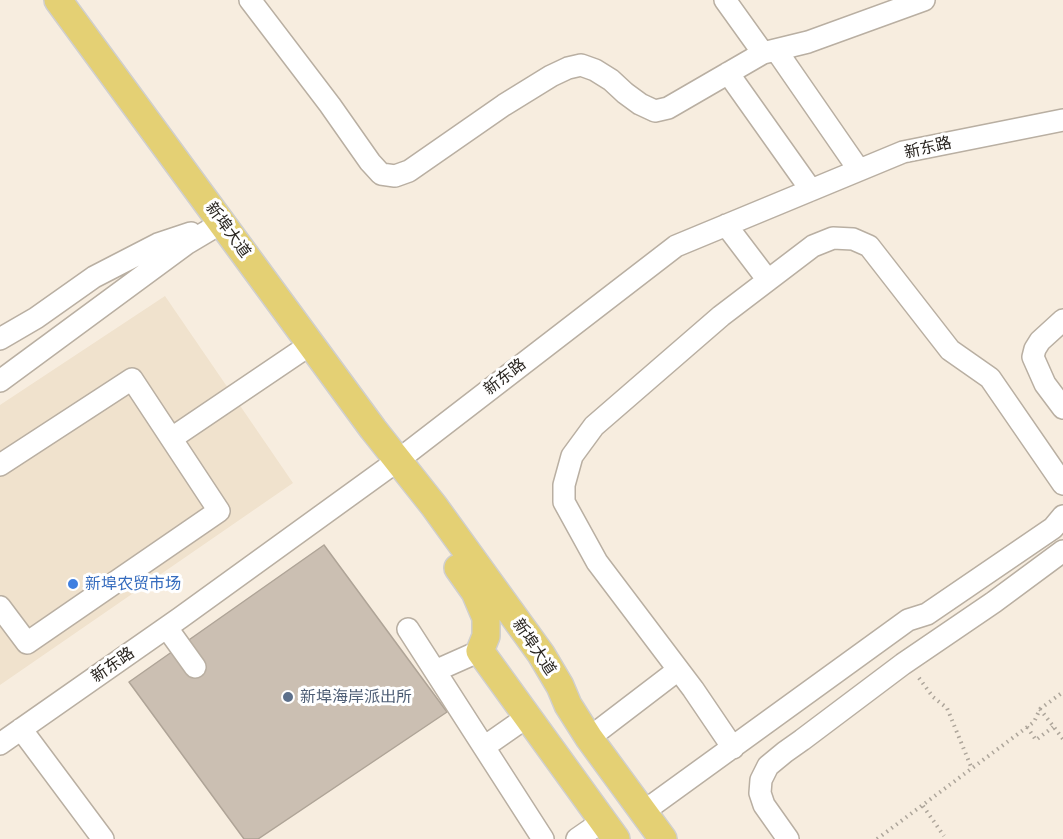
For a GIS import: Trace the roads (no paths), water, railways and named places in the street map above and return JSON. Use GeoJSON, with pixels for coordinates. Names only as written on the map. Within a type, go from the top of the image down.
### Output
{"type":"FeatureCollection","features":[{"type":"Feature","properties":{"kind":"main road","name":"新埠大道"},"geometry":{"type":"LineString","coordinates":[[58,0],[397,461],[434,506],[541,654],[560,686],[568,705],[589,738],[663,839]]}},
{"type":"Feature","properties":{"kind":"main road","name":"新埠大道"},"geometry":{"type":"LineString","coordinates":[[397,461],[409,499],[475,592],[486,618],[486,636],[480,651]]}},
{"type":"Feature","properties":{"kind":"main road"},"geometry":{"type":"LineString","coordinates":[[480,651],[609,830]]}},
{"type":"Feature","properties":{"kind":"street"},"geometry":{"type":"LineString","coordinates":[[250,0],[370,162],[381,174],[395,176],[409,171],[550,76],[581,65],[611,80],[625,93],[654,111],[668,108],[769,52],[808,42],[924,0]]}},
{"type":"Feature","properties":{"kind":"street"},"geometry":{"type":"LineString","coordinates":[[724,0],[769,52],[859,170]]}},
{"type":"Feature","properties":{"kind":"street"},"geometry":{"type":"LineString","coordinates":[[728,73],[811,190]]}},
{"type":"Feature","properties":{"kind":"street","name":"新东路"},"geometry":{"type":"LineString","coordinates":[[0,744],[167,628],[397,461],[676,246],[903,152],[1063,120]]}},
{"type":"Feature","properties":{"kind":"street"},"geometry":{"type":"LineString","coordinates":[[0,339],[36,318],[94,277],[158,244],[223,222]]}},
{"type":"Feature","properties":{"kind":"street"},"geometry":{"type":"LineString","coordinates":[[0,381],[186,244],[223,222]]}},
{"type":"Feature","properties":{"kind":"street"},"geometry":{"type":"LineString","coordinates":[[726,225],[767,279]]}},
{"type":"Feature","properties":{"kind":"street"},"geometry":{"type":"LineString","coordinates":[[733,748],[597,562],[564,502],[564,485],[572,456],[594,426],[672,357],[767,279],[813,246],[833,238],[853,239],[869,246],[950,350],[990,378],[1063,484]]}},
{"type":"Feature","properties":{"kind":"street"},"geometry":{"type":"LineString","coordinates":[[1063,320],[1040,341],[1032,357],[1045,384],[1063,408]]}},
{"type":"Feature","properties":{"kind":"street"},"geometry":{"type":"LineString","coordinates":[[172,438],[311,344]]}},
{"type":"Feature","properties":{"kind":"street"},"geometry":{"type":"LineString","coordinates":[[0,465],[132,379],[219,512],[27,643],[0,608]]}},
{"type":"Feature","properties":{"kind":"street"},"geometry":{"type":"LineString","coordinates":[[643,812],[908,620],[927,615],[1053,528],[1063,516]]}},
{"type":"Feature","properties":{"kind":"street"},"geometry":{"type":"LineString","coordinates":[[788,839],[764,805],[760,793],[761,780],[768,766],[907,662],[1063,551]]}},
{"type":"Feature","properties":{"kind":"street"},"geometry":{"type":"LineString","coordinates":[[167,628],[195,667]]}},
{"type":"Feature","properties":{"kind":"street"},"geometry":{"type":"LineString","coordinates":[[408,628],[543,839]]}},
{"type":"Feature","properties":{"kind":"street"},"geometry":{"type":"LineString","coordinates":[[435,671],[480,651]]}},
{"type":"Feature","properties":{"kind":"street"},"geometry":{"type":"LineString","coordinates":[[589,738],[678,670]]}},
{"type":"Feature","properties":{"kind":"street"},"geometry":{"type":"LineString","coordinates":[[484,747],[527,717]]}},
{"type":"Feature","properties":{"kind":"street"},"geometry":{"type":"LineString","coordinates":[[21,729],[103,839]]}},
{"type":"Feature","properties":{"kind":"street"},"geometry":{"type":"LineString","coordinates":[[577,839],[609,830]]}},
{"type":"Feature","properties":{"kind":"place","name":"新埠农贸市场"},"geometry":{"type":"Point","coordinates":[73,584]}},
{"type":"Feature","properties":{"kind":"place","name":"新埠海岸派出所"},"geometry":{"type":"Point","coordinates":[288,697]}}]}
